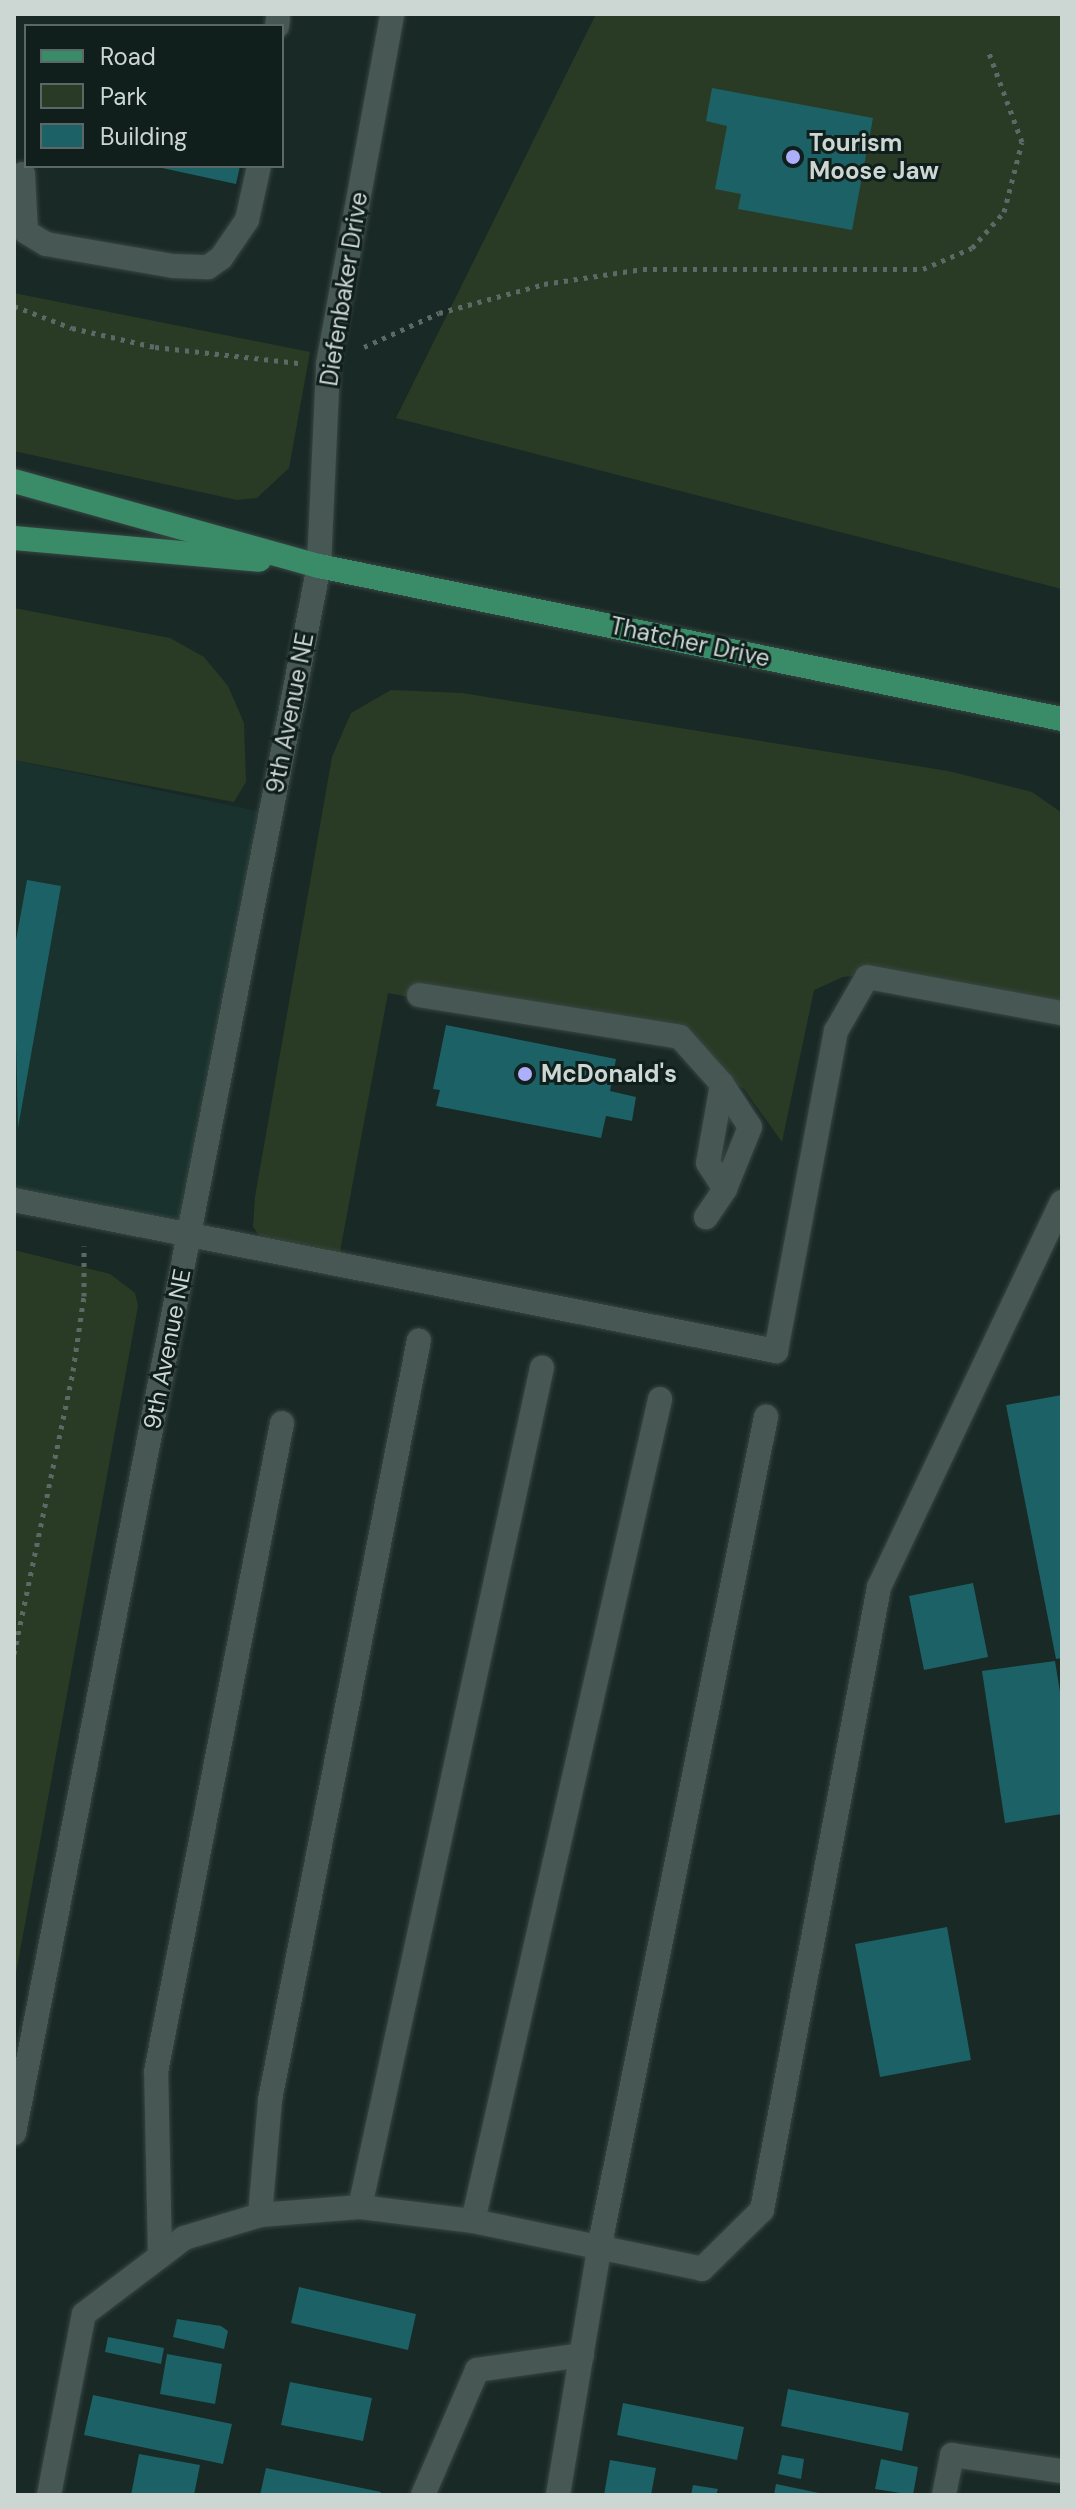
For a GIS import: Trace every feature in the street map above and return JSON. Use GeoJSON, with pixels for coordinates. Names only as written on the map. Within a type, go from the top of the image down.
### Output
{"type":"FeatureCollection","features":[{"type":"Feature","properties":{"kind":"main road","name":"Thatcher Drive"},"geometry":{"type":"LineString","coordinates":[[14,481],[319,566],[1062,719]]}},
{"type":"Feature","properties":{"kind":"main road","name":"Thatcher Drive"},"geometry":{"type":"LineString","coordinates":[[14,538],[319,566]]}},
{"type":"Feature","properties":{"kind":"street","name":"Diefenbaker Drive"},"geometry":{"type":"LineString","coordinates":[[319,566],[328,364],[392,14]]}},
{"type":"Feature","properties":{"kind":"street"},"geometry":{"type":"LineString","coordinates":[[23,174],[26,232],[46,244],[173,266],[208,267],[221,258],[247,220],[259,168]]}},
{"type":"Feature","properties":{"kind":"street","name":"9th Avenue NE"},"geometry":{"type":"LineString","coordinates":[[14,2133],[319,566]]}},
{"type":"Feature","properties":{"kind":"street"},"geometry":{"type":"LineString","coordinates":[[14,1200],[776,1351],[836,1031],[867,977],[1062,1013]]}},
{"type":"Feature","properties":{"kind":"street"},"geometry":{"type":"LineString","coordinates":[[419,995],[680,1037],[722,1084],[750,1127],[725,1189],[706,1217]]}},
{"type":"Feature","properties":{"kind":"street"},"geometry":{"type":"LineString","coordinates":[[722,1084],[708,1163],[725,1189]]}},
{"type":"Feature","properties":{"kind":"street"},"geometry":{"type":"LineString","coordinates":[[49,2495],[84,2314],[184,2238],[260,2215],[360,2207],[473,2221],[702,2269],[762,2210],[879,1587],[1062,1202]]}},
{"type":"Feature","properties":{"kind":"street"},"geometry":{"type":"LineString","coordinates":[[260,2215],[270,2100],[419,1340]]}},
{"type":"Feature","properties":{"kind":"street"},"geometry":{"type":"LineString","coordinates":[[360,2207],[542,1367]]}},
{"type":"Feature","properties":{"kind":"street"},"geometry":{"type":"LineString","coordinates":[[473,2221],[660,1399]]}},
{"type":"Feature","properties":{"kind":"street"},"geometry":{"type":"LineString","coordinates":[[558,2495],[599,2249],[766,1417]]}},
{"type":"Feature","properties":{"kind":"street"},"geometry":{"type":"LineString","coordinates":[[160,2256],[156,2072],[282,1423]]}},
{"type":"Feature","properties":{"kind":"street"},"geometry":{"type":"LineString","coordinates":[[423,2495],[477,2370],[582,2355]]}},
{"type":"Feature","properties":{"kind":"street"},"geometry":{"type":"LineString","coordinates":[[944,2495],[952,2455],[1062,2471]]}},
{"type":"Feature","properties":{"kind":"path"},"geometry":{"type":"LineString","coordinates":[[14,306],[72,328],[155,347],[328,364],[439,313],[544,284],[643,269],[923,269],[972,248],[1004,212],[1022,142],[988,50]]}},
{"type":"Feature","properties":{"kind":"path"},"geometry":{"type":"LineString","coordinates":[[14,1654],[73,1371],[84,1296],[84,1213]]}},
{"type":"Feature","properties":{"kind":"shaded area"},"geometry":{"type":"Polygon","coordinates":[[[14,760],[271,814],[189,1233],[14,1200],[14,760]]]}},
{"type":"Feature","properties":{"kind":"green space"},"geometry":{"type":"Polygon","coordinates":[[[596,14],[1062,14],[1062,589],[396,418],[596,14]]]}},
{"type":"Feature","properties":{"kind":"green space"},"geometry":{"type":"Polygon","coordinates":[[[14,293],[310,352],[289,468],[257,498],[237,500],[14,451],[14,293]]]}},
{"type":"Feature","properties":{"kind":"green space"},"geometry":{"type":"Polygon","coordinates":[[[14,608],[170,638],[204,657],[228,686],[244,723],[246,782],[234,802],[14,760],[14,608]]]}},
{"type":"Feature","properties":{"kind":"green space"},"geometry":{"type":"Polygon","coordinates":[[[391,690],[462,693],[948,771],[1032,792],[1062,813],[1062,1001],[880,973],[843,977],[814,990],[782,1142],[744,1089],[681,1050],[388,993],[339,1257],[262,1239],[253,1227],[255,1197],[332,757],[351,713],[391,690]]]}},
{"type":"Feature","properties":{"kind":"green space"},"geometry":{"type":"Polygon","coordinates":[[[14,1250],[110,1274],[135,1293],[138,1306],[14,1984],[14,1250]]]}},
{"type":"Feature","properties":{"kind":"building","name":"Tourism Moose Jaw"},"geometry":{"type":"Polygon","coordinates":[[[712,88],[873,118],[852,230],[738,209],[741,194],[715,189],[727,126],[706,121],[712,88]]]}},
{"type":"Feature","properties":{"kind":"building"},"geometry":{"type":"Polygon","coordinates":[[[162,168],[240,168],[236,184],[162,168]]]}},
{"type":"Feature","properties":{"kind":"building"},"geometry":{"type":"Polygon","coordinates":[[[27,880],[61,886],[18,1128],[14,951],[27,880]]]}},
{"type":"Feature","properties":{"kind":"building","name":"McDonald's"},"geometry":{"type":"Polygon","coordinates":[[[446,1025],[616,1059],[610,1091],[636,1097],[632,1121],[606,1116],[601,1138],[436,1106],[440,1090],[433,1089],[446,1025]]]}},
{"type":"Feature","properties":{"kind":"building"},"geometry":{"type":"Polygon","coordinates":[[[1062,1395],[1062,1658],[1056,1659],[1006,1405],[1062,1395]]]}},
{"type":"Feature","properties":{"kind":"building"},"geometry":{"type":"Polygon","coordinates":[[[973,1583],[988,1657],[924,1670],[909,1596],[973,1583]]]}},
{"type":"Feature","properties":{"kind":"building"},"geometry":{"type":"Polygon","coordinates":[[[1055,1661],[1062,1704],[1062,1814],[1005,1823],[982,1671],[1055,1661]]]}},
{"type":"Feature","properties":{"kind":"building"},"geometry":{"type":"Polygon","coordinates":[[[947,1927],[971,2060],[880,2077],[855,1944],[947,1927]]]}},
{"type":"Feature","properties":{"kind":"building"},"geometry":{"type":"Polygon","coordinates":[[[299,2287],[416,2314],[408,2350],[291,2323],[299,2287]]]}},
{"type":"Feature","properties":{"kind":"building"},"geometry":{"type":"Polygon","coordinates":[[[177,2319],[221,2326],[228,2331],[224,2349],[173,2337],[177,2319]]]}},
{"type":"Feature","properties":{"kind":"building"},"geometry":{"type":"Polygon","coordinates":[[[108,2337],[164,2348],[161,2364],[105,2352],[108,2337]]]}},
{"type":"Feature","properties":{"kind":"building"},"geometry":{"type":"Polygon","coordinates":[[[167,2354],[222,2364],[215,2404],[160,2394],[167,2354]]]}},
{"type":"Feature","properties":{"kind":"building"},"geometry":{"type":"Polygon","coordinates":[[[290,2382],[372,2398],[363,2441],[281,2425],[290,2382]]]}},
{"type":"Feature","properties":{"kind":"building"},"geometry":{"type":"Polygon","coordinates":[[[788,2389],[909,2413],[902,2451],[781,2426],[788,2389]]]}},
{"type":"Feature","properties":{"kind":"building"},"geometry":{"type":"Polygon","coordinates":[[[93,2395],[232,2424],[223,2464],[84,2435],[93,2395]]]}},
{"type":"Feature","properties":{"kind":"building"},"geometry":{"type":"Polygon","coordinates":[[[623,2403],[744,2427],[737,2460],[617,2435],[623,2403]]]}},
{"type":"Feature","properties":{"kind":"building"},"geometry":{"type":"Polygon","coordinates":[[[139,2454],[200,2465],[194,2495],[131,2495],[139,2454]]]}},
{"type":"Feature","properties":{"kind":"building"},"geometry":{"type":"Polygon","coordinates":[[[782,2455],[804,2459],[801,2479],[778,2474],[782,2455]]]}},
{"type":"Feature","properties":{"kind":"building"},"geometry":{"type":"Polygon","coordinates":[[[881,2459],[918,2467],[913,2495],[875,2489],[881,2459]]]}},
{"type":"Feature","properties":{"kind":"building"},"geometry":{"type":"Polygon","coordinates":[[[610,2460],[656,2468],[651,2495],[604,2495],[610,2460]]]}},
{"type":"Feature","properties":{"kind":"building"},"geometry":{"type":"Polygon","coordinates":[[[266,2468],[381,2492],[380,2495],[260,2495],[266,2468]]]}},
{"type":"Feature","properties":{"kind":"building"},"geometry":{"type":"Polygon","coordinates":[[[776,2484],[824,2494],[824,2495],[774,2495],[776,2484]]]}},
{"type":"Feature","properties":{"kind":"building"},"geometry":{"type":"Polygon","coordinates":[[[693,2485],[718,2489],[716,2495],[691,2495],[693,2485]]]}},
{"type":"Feature","properties":{"kind":"place","name":"Tourism Moose Jaw"},"geometry":{"type":"Point","coordinates":[793,157]}},
{"type":"Feature","properties":{"kind":"place","name":"McDonald's"},"geometry":{"type":"Point","coordinates":[525,1074]}}]}
